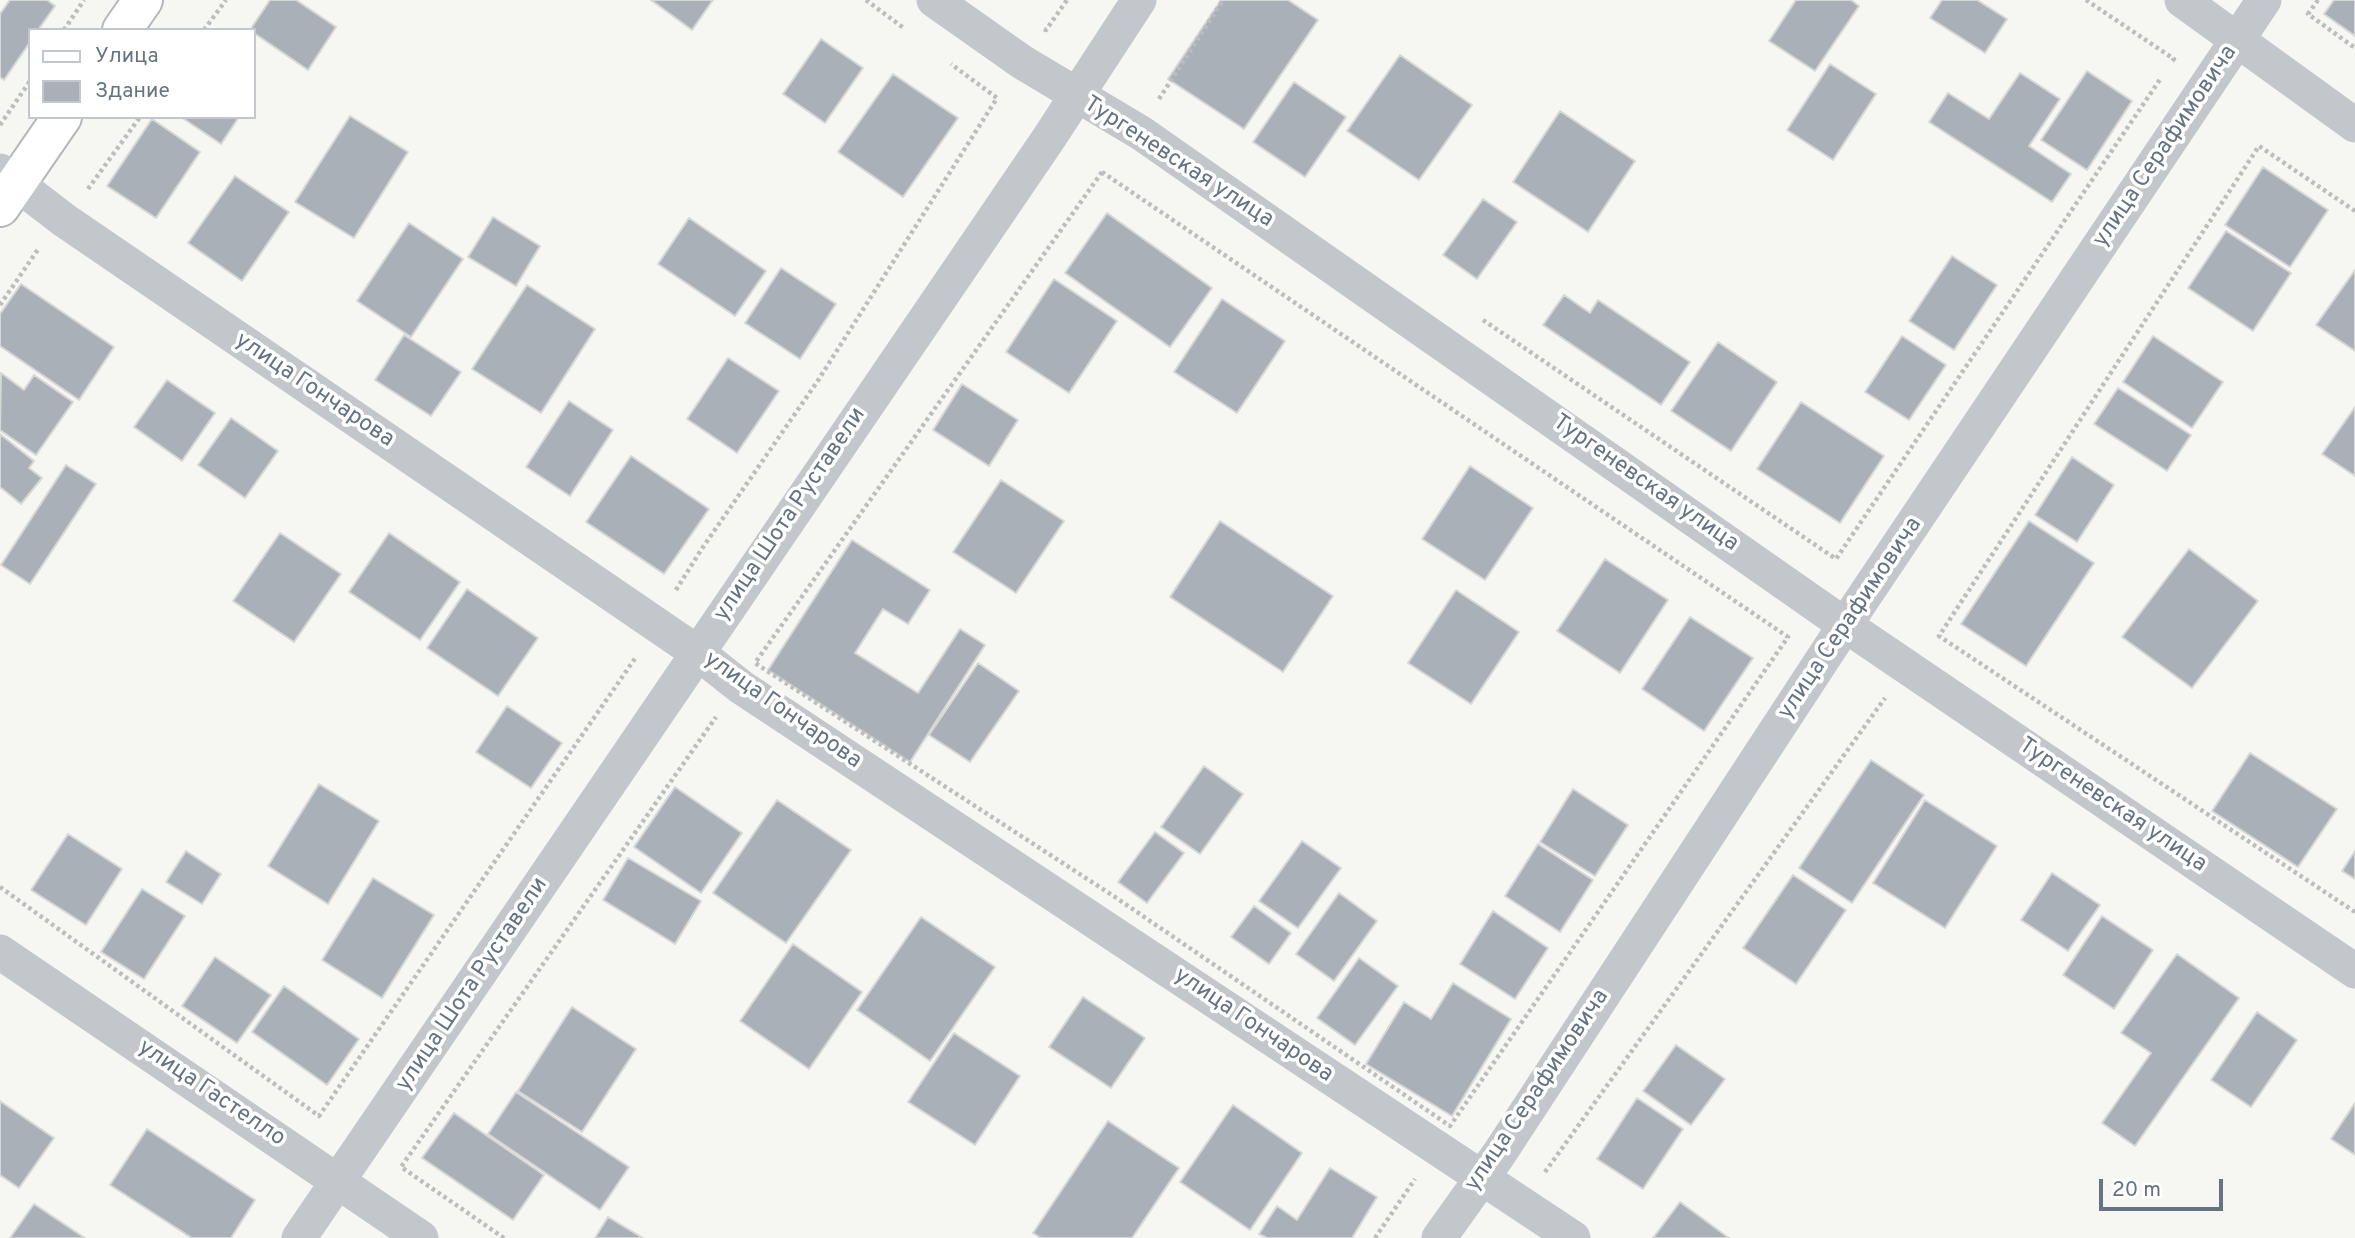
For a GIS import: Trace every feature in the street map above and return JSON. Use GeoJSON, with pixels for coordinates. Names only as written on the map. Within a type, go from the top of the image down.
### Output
{"type":"FeatureCollection","features":[{"type":"Feature","properties":{"kind":"main road"},"geometry":{"type":"LineString","coordinates":[[123,28],[143,0]]}},
{"type":"Feature","properties":{"kind":"main road"},"geometry":{"type":"LineString","coordinates":[[6,187],[60,119]]}},
{"type":"Feature","properties":{"kind":"street","name":"Тургеневская улица"},"geometry":{"type":"LineString","coordinates":[[934,0],[1022,62],[1141,133],[1845,625],[2355,971]]}},
{"type":"Feature","properties":{"kind":"street","name":"улица Шота Руставели"},"geometry":{"type":"LineString","coordinates":[[299,1238],[1077,96],[1139,0]]}},
{"type":"Feature","properties":{"kind":"street"},"geometry":{"type":"LineString","coordinates":[[2182,0],[2355,125]]}},
{"type":"Feature","properties":{"kind":"street","name":"улица Серафимовича"},"geometry":{"type":"LineString","coordinates":[[1439,1238],[1499,1154],[1845,625],[2264,0]]}},
{"type":"Feature","properties":{"kind":"street","name":"улица Гончарова"},"geometry":{"type":"LineString","coordinates":[[6,187],[76,228],[698,653],[741,687],[1573,1238]]}},
{"type":"Feature","properties":{"kind":"street","name":"улица Гастелло"},"geometry":{"type":"LineString","coordinates":[[0,952],[421,1238]]}},
{"type":"Feature","properties":{"kind":"path"},"geometry":{"type":"LineString","coordinates":[[65,28],[84,0]]}},
{"type":"Feature","properties":{"kind":"path"},"geometry":{"type":"LineString","coordinates":[[205,28],[226,0]]}},
{"type":"Feature","properties":{"kind":"path"},"geometry":{"type":"LineString","coordinates":[[866,0],[910,33]]}},
{"type":"Feature","properties":{"kind":"path"},"geometry":{"type":"LineString","coordinates":[[1036,23],[1046,30],[1067,0]]}},
{"type":"Feature","properties":{"kind":"path"},"geometry":{"type":"LineString","coordinates":[[1158,101],[1223,0]]}},
{"type":"Feature","properties":{"kind":"path"},"geometry":{"type":"LineString","coordinates":[[1480,318],[1836,559],[2174,59],[2086,0]]}},
{"type":"Feature","properties":{"kind":"path"},"geometry":{"type":"LineString","coordinates":[[2318,0],[2308,14],[2355,48]]}},
{"type":"Feature","properties":{"kind":"path"},"geometry":{"type":"LineString","coordinates":[[701,550],[817,382],[997,99],[943,57]]}},
{"type":"Feature","properties":{"kind":"path"},"geometry":{"type":"LineString","coordinates":[[0,125],[28,84]]}},
{"type":"Feature","properties":{"kind":"path"},"geometry":{"type":"LineString","coordinates":[[2355,211],[2259,146],[1939,636],[2355,912]]}},
{"type":"Feature","properties":{"kind":"path"},"geometry":{"type":"LineString","coordinates":[[755,663],[1102,172],[1787,637],[1450,1126],[1115,897]]}},
{"type":"Feature","properties":{"kind":"path"},"geometry":{"type":"LineString","coordinates":[[0,305],[41,245]]}},
{"type":"Feature","properties":{"kind":"path"},"geometry":{"type":"LineString","coordinates":[[0,887],[318,1116],[641,650]]}},
{"type":"Feature","properties":{"kind":"path"},"geometry":{"type":"LineString","coordinates":[[1545,1173],[1886,696]]}},
{"type":"Feature","properties":{"kind":"path"},"geometry":{"type":"LineString","coordinates":[[504,1238],[401,1167],[722,708]]}},
{"type":"Feature","properties":{"kind":"path"},"geometry":{"type":"LineString","coordinates":[[1375,1238],[1417,1177]]}},
{"type":"Feature","properties":{"kind":"building"},"geometry":{"type":"Polygon","coordinates":[[[10,0],[47,0],[55,6],[39,28],[28,28],[28,45],[4,80],[0,77],[0,14],[10,0]]]}},
{"type":"Feature","properties":{"kind":"building"},"geometry":{"type":"Polygon","coordinates":[[[270,0],[296,0],[336,27],[308,70],[256,34],[256,28],[251,28],[270,0]]]}},
{"type":"Feature","properties":{"kind":"building"},"geometry":{"type":"Polygon","coordinates":[[[651,0],[713,0],[692,30],[651,0]]]}},
{"type":"Feature","properties":{"kind":"building"},"geometry":{"type":"Polygon","coordinates":[[[1221,0],[1288,0],[1318,20],[1244,129],[1168,79],[1221,0]]]}},
{"type":"Feature","properties":{"kind":"building"},"geometry":{"type":"Polygon","coordinates":[[[1796,0],[1851,0],[1859,6],[1815,71],[1769,41],[1796,0]]]}},
{"type":"Feature","properties":{"kind":"building"},"geometry":{"type":"Polygon","coordinates":[[[1942,0],[1977,0],[2007,19],[1985,53],[1930,18],[1942,0]]]}},
{"type":"Feature","properties":{"kind":"building"},"geometry":{"type":"Polygon","coordinates":[[[2334,0],[2355,0],[2355,36],[2324,14],[2334,0]]]}},
{"type":"Feature","properties":{"kind":"building"},"geometry":{"type":"Polygon","coordinates":[[[821,39],[863,68],[825,123],[783,94],[821,39]]]}},
{"type":"Feature","properties":{"kind":"building"},"geometry":{"type":"Polygon","coordinates":[[[1400,55],[1472,105],[1419,180],[1347,131],[1400,55]]]}},
{"type":"Feature","properties":{"kind":"building"},"geometry":{"type":"Polygon","coordinates":[[[1830,64],[1876,94],[1833,160],[1787,130],[1830,64]]]}},
{"type":"Feature","properties":{"kind":"building"},"geometry":{"type":"Polygon","coordinates":[[[2087,71],[2132,101],[2087,170],[2041,140],[2087,71]]]}},
{"type":"Feature","properties":{"kind":"building"},"geometry":{"type":"Polygon","coordinates":[[[2020,73],[2060,99],[2029,146],[2071,174],[2052,202],[1929,122],[1948,93],[1989,119],[2020,73]]]}},
{"type":"Feature","properties":{"kind":"building"},"geometry":{"type":"Polygon","coordinates":[[[893,74],[958,118],[903,197],[838,152],[893,74]]]}},
{"type":"Feature","properties":{"kind":"building"},"geometry":{"type":"Polygon","coordinates":[[[1294,82],[1346,117],[1305,177],[1253,142],[1294,82]]]}},
{"type":"Feature","properties":{"kind":"building"},"geometry":{"type":"Polygon","coordinates":[[[1560,111],[1635,161],[1588,232],[1513,182],[1560,111]]]}},
{"type":"Feature","properties":{"kind":"building"},"geometry":{"type":"Polygon","coordinates":[[[350,116],[408,152],[354,238],[295,202],[350,116]]]}},
{"type":"Feature","properties":{"kind":"building"},"geometry":{"type":"Polygon","coordinates":[[[152,119],[200,152],[156,218],[107,186],[152,119]]]}},
{"type":"Feature","properties":{"kind":"building"},"geometry":{"type":"Polygon","coordinates":[[[184,119],[238,119],[221,144],[184,119]]]}},
{"type":"Feature","properties":{"kind":"building"},"geometry":{"type":"Polygon","coordinates":[[[2263,167],[2328,210],[2290,267],[2225,225],[2263,167]]]}},
{"type":"Feature","properties":{"kind":"building"},"geometry":{"type":"Polygon","coordinates":[[[235,176],[289,212],[242,281],[188,243],[235,176]]]}},
{"type":"Feature","properties":{"kind":"building"},"geometry":{"type":"Polygon","coordinates":[[[1483,199],[1517,222],[1477,279],[1443,255],[1483,199]]]}},
{"type":"Feature","properties":{"kind":"building"},"geometry":{"type":"Polygon","coordinates":[[[1107,213],[1212,288],[1170,347],[1065,273],[1107,213]]]}},
{"type":"Feature","properties":{"kind":"building"},"geometry":{"type":"Polygon","coordinates":[[[493,217],[540,246],[516,286],[468,257],[493,217]]]}},
{"type":"Feature","properties":{"kind":"building"},"geometry":{"type":"Polygon","coordinates":[[[689,218],[766,271],[735,316],[658,264],[689,218]]]}},
{"type":"Feature","properties":{"kind":"building"},"geometry":{"type":"Polygon","coordinates":[[[409,223],[463,259],[411,337],[357,301],[409,223]]]}},
{"type":"Feature","properties":{"kind":"building"},"geometry":{"type":"Polygon","coordinates":[[[2226,231],[2291,273],[2253,331],[2188,288],[2226,231]]]}},
{"type":"Feature","properties":{"kind":"building"},"geometry":{"type":"Polygon","coordinates":[[[1952,256],[1997,285],[1954,350],[1909,321],[1952,256]]]}},
{"type":"Feature","properties":{"kind":"building"},"geometry":{"type":"Polygon","coordinates":[[[781,268],[836,304],[800,359],[745,323],[781,268]]]}},
{"type":"Feature","properties":{"kind":"building"},"geometry":{"type":"Polygon","coordinates":[[[2355,270],[2355,351],[2316,325],[2355,270]]]}},
{"type":"Feature","properties":{"kind":"building"},"geometry":{"type":"Polygon","coordinates":[[[1054,279],[1117,321],[1069,393],[1006,352],[1054,279]]]}},
{"type":"Feature","properties":{"kind":"building"},"geometry":{"type":"Polygon","coordinates":[[[21,284],[114,347],[79,400],[0,346],[0,314],[21,284]]]}},
{"type":"Feature","properties":{"kind":"building"},"geometry":{"type":"Polygon","coordinates":[[[527,285],[595,329],[541,413],[472,369],[527,285]]]}},
{"type":"Feature","properties":{"kind":"building"},"geometry":{"type":"Polygon","coordinates":[[[1564,295],[1590,313],[1598,300],[1690,362],[1661,405],[1543,325],[1564,295]]]}},
{"type":"Feature","properties":{"kind":"building"},"geometry":{"type":"Polygon","coordinates":[[[1222,299],[1285,341],[1237,413],[1174,372],[1222,299]]]}},
{"type":"Feature","properties":{"kind":"building"},"geometry":{"type":"Polygon","coordinates":[[[404,335],[461,372],[431,416],[375,380],[404,335]]]}},
{"type":"Feature","properties":{"kind":"building"},"geometry":{"type":"Polygon","coordinates":[[[1902,336],[1946,365],[1909,420],[1865,392],[1902,336]]]}},
{"type":"Feature","properties":{"kind":"building"},"geometry":{"type":"Polygon","coordinates":[[[2153,336],[2223,382],[2192,428],[2123,382],[2153,336]]]}},
{"type":"Feature","properties":{"kind":"building"},"geometry":{"type":"Polygon","coordinates":[[[1718,342],[1777,382],[1731,451],[1671,411],[1718,342]]]}},
{"type":"Feature","properties":{"kind":"building"},"geometry":{"type":"Polygon","coordinates":[[[728,358],[779,391],[737,453],[687,419],[728,358]]]}},
{"type":"Feature","properties":{"kind":"building"},"geometry":{"type":"Polygon","coordinates":[[[1,373],[24,390],[34,375],[73,402],[36,455],[0,430],[1,373]]]}},
{"type":"Feature","properties":{"kind":"building"},"geometry":{"type":"Polygon","coordinates":[[[167,380],[215,413],[182,461],[134,427],[167,380]]]}},
{"type":"Feature","properties":{"kind":"building"},"geometry":{"type":"Polygon","coordinates":[[[962,384],[1018,420],[989,466],[933,430],[962,384]]]}},
{"type":"Feature","properties":{"kind":"building"},"geometry":{"type":"Polygon","coordinates":[[[2118,388],[2191,435],[2167,471],[2094,424],[2118,388]]]}},
{"type":"Feature","properties":{"kind":"building"},"geometry":{"type":"Polygon","coordinates":[[[569,401],[613,430],[570,496],[526,467],[569,401]]]}},
{"type":"Feature","properties":{"kind":"building"},"geometry":{"type":"Polygon","coordinates":[[[1801,402],[1884,456],[1840,523],[1757,469],[1801,402]]]}},
{"type":"Feature","properties":{"kind":"building"},"geometry":{"type":"Polygon","coordinates":[[[2355,407],[2355,476],[2322,454],[2355,407]]]}},
{"type":"Feature","properties":{"kind":"building"},"geometry":{"type":"Polygon","coordinates":[[[231,418],[278,451],[245,498],[198,465],[231,418]]]}},
{"type":"Feature","properties":{"kind":"building"},"geometry":{"type":"Polygon","coordinates":[[[0,434],[34,461],[29,468],[42,478],[21,504],[0,487],[0,434]]]}},
{"type":"Feature","properties":{"kind":"building"},"geometry":{"type":"Polygon","coordinates":[[[631,456],[709,509],[664,574],[586,522],[631,456]]]}},
{"type":"Feature","properties":{"kind":"building"},"geometry":{"type":"Polygon","coordinates":[[[2072,457],[2114,485],[2077,542],[2035,515],[2072,457]]]}},
{"type":"Feature","properties":{"kind":"building"},"geometry":{"type":"Polygon","coordinates":[[[66,465],[96,484],[30,584],[1,565],[66,465]]]}},
{"type":"Feature","properties":{"kind":"building"},"geometry":{"type":"Polygon","coordinates":[[[1470,466],[1533,508],[1485,580],[1422,539],[1470,466]]]}},
{"type":"Feature","properties":{"kind":"building"},"geometry":{"type":"Polygon","coordinates":[[[1001,480],[1064,521],[1016,593],[953,552],[1001,480]]]}},
{"type":"Feature","properties":{"kind":"building"},"geometry":{"type":"Polygon","coordinates":[[[1220,521],[1333,596],[1283,672],[1170,597],[1220,521]]]}},
{"type":"Feature","properties":{"kind":"building"},"geometry":{"type":"Polygon","coordinates":[[[2029,521],[2094,563],[2026,666],[1961,624],[2029,521]]]}},
{"type":"Feature","properties":{"kind":"building"},"geometry":{"type":"Polygon","coordinates":[[[280,533],[341,574],[294,642],[233,601],[280,533]]]}},
{"type":"Feature","properties":{"kind":"building"},"geometry":{"type":"Polygon","coordinates":[[[389,533],[460,582],[420,640],[349,592],[389,533]]]}},
{"type":"Feature","properties":{"kind":"building"},"geometry":{"type":"Polygon","coordinates":[[[852,540],[930,590],[908,624],[883,609],[855,653],[918,693],[960,629],[985,645],[910,762],[768,670],[852,540]]]}},
{"type":"Feature","properties":{"kind":"building"},"geometry":{"type":"Polygon","coordinates":[[[2189,549],[2258,601],[2192,688],[2122,637],[2189,549]]]}},
{"type":"Feature","properties":{"kind":"building"},"geometry":{"type":"Polygon","coordinates":[[[1605,559],[1668,600],[1620,673],[1557,631],[1605,559]]]}},
{"type":"Feature","properties":{"kind":"building"},"geometry":{"type":"Polygon","coordinates":[[[467,589],[538,638],[498,696],[427,648],[467,589]]]}},
{"type":"Feature","properties":{"kind":"building"},"geometry":{"type":"Polygon","coordinates":[[[1456,590],[1519,632],[1471,704],[1408,663],[1456,590]]]}},
{"type":"Feature","properties":{"kind":"building"},"geometry":{"type":"Polygon","coordinates":[[[1690,617],[1753,658],[1704,731],[1642,689],[1690,617]]]}},
{"type":"Feature","properties":{"kind":"building"},"geometry":{"type":"Polygon","coordinates":[[[978,663],[1019,691],[970,762],[929,735],[978,663]]]}},
{"type":"Feature","properties":{"kind":"building"},"geometry":{"type":"Polygon","coordinates":[[[507,706],[562,743],[531,788],[476,752],[507,706]]]}},
{"type":"Feature","properties":{"kind":"building"},"geometry":{"type":"Polygon","coordinates":[[[2250,753],[2337,809],[2298,867],[2212,811],[2250,753]]]}},
{"type":"Feature","properties":{"kind":"building"},"geometry":{"type":"Polygon","coordinates":[[[1871,760],[1924,795],[1852,903],[1799,868],[1871,760]]]}},
{"type":"Feature","properties":{"kind":"building"},"geometry":{"type":"Polygon","coordinates":[[[1204,766],[1243,794],[1200,854],[1161,827],[1204,766]]]}},
{"type":"Feature","properties":{"kind":"building"},"geometry":{"type":"Polygon","coordinates":[[[319,784],[379,821],[328,904],[268,866],[319,784]]]}},
{"type":"Feature","properties":{"kind":"building"},"geometry":{"type":"Polygon","coordinates":[[[675,787],[742,833],[701,893],[634,847],[675,787]]]}},
{"type":"Feature","properties":{"kind":"building"},"geometry":{"type":"Polygon","coordinates":[[[1573,789],[1628,825],[1595,876],[1540,842],[1573,789]]]}},
{"type":"Feature","properties":{"kind":"building"},"geometry":{"type":"Polygon","coordinates":[[[777,800],[851,850],[786,943],[713,893],[777,800]]]}},
{"type":"Feature","properties":{"kind":"building"},"geometry":{"type":"Polygon","coordinates":[[[1925,800],[1997,846],[1945,928],[1873,883],[1925,800]]]}},
{"type":"Feature","properties":{"kind":"building"},"geometry":{"type":"Polygon","coordinates":[[[1155,832],[1184,853],[1147,903],[1118,882],[1155,832]]]}},
{"type":"Feature","properties":{"kind":"building"},"geometry":{"type":"Polygon","coordinates":[[[68,834],[122,869],[86,925],[31,890],[68,834]]]}},
{"type":"Feature","properties":{"kind":"building"},"geometry":{"type":"Polygon","coordinates":[[[1302,841],[1341,868],[1298,928],[1259,901],[1302,841]]]}},
{"type":"Feature","properties":{"kind":"building"},"geometry":{"type":"Polygon","coordinates":[[[1538,844],[1593,880],[1560,932],[1505,896],[1538,844]]]}},
{"type":"Feature","properties":{"kind":"building"},"geometry":{"type":"Polygon","coordinates":[[[186,851],[221,874],[202,904],[166,882],[186,851]]]}},
{"type":"Feature","properties":{"kind":"building"},"geometry":{"type":"Polygon","coordinates":[[[2355,851],[2355,879],[2342,871],[2355,851]]]}},
{"type":"Feature","properties":{"kind":"building"},"geometry":{"type":"Polygon","coordinates":[[[628,858],[701,901],[675,944],[603,900],[628,858]]]}},
{"type":"Feature","properties":{"kind":"building"},"geometry":{"type":"Polygon","coordinates":[[[2052,873],[2100,905],[2068,951],[2021,920],[2052,873]]]}},
{"type":"Feature","properties":{"kind":"building"},"geometry":{"type":"Polygon","coordinates":[[[1793,875],[1846,910],[1796,984],[1743,948],[1793,875]]]}},
{"type":"Feature","properties":{"kind":"building"},"geometry":{"type":"Polygon","coordinates":[[[373,878],[434,915],[382,998],[322,960],[373,878]]]}},
{"type":"Feature","properties":{"kind":"building"},"geometry":{"type":"Polygon","coordinates":[[[142,889],[185,916],[144,979],[101,952],[142,889]]]}},
{"type":"Feature","properties":{"kind":"building"},"geometry":{"type":"Polygon","coordinates":[[[1339,893],[1377,921],[1334,981],[1296,954],[1339,893]]]}},
{"type":"Feature","properties":{"kind":"building"},"geometry":{"type":"Polygon","coordinates":[[[1254,906],[1291,933],[1269,964],[1231,937],[1254,906]]]}},
{"type":"Feature","properties":{"kind":"building"},"geometry":{"type":"Polygon","coordinates":[[[1493,911],[1548,948],[1515,999],[1460,964],[1493,911]]]}},
{"type":"Feature","properties":{"kind":"building"},"geometry":{"type":"Polygon","coordinates":[[[2102,916],[2153,950],[2114,1009],[2063,975],[2102,916]]]}},
{"type":"Feature","properties":{"kind":"building"},"geometry":{"type":"Polygon","coordinates":[[[921,917],[995,967],[930,1061],[857,1010],[921,917]]]}},
{"type":"Feature","properties":{"kind":"building"},"geometry":{"type":"Polygon","coordinates":[[[793,944],[862,992],[809,1069],[740,1021],[793,944]]]}},
{"type":"Feature","properties":{"kind":"building"},"geometry":{"type":"Polygon","coordinates":[[[2177,954],[2239,998],[2135,1146],[2102,1123],[2151,1053],[2121,1033],[2177,954]]]}},
{"type":"Feature","properties":{"kind":"building"},"geometry":{"type":"Polygon","coordinates":[[[215,957],[271,995],[237,1043],[182,1006],[215,957]]]}},
{"type":"Feature","properties":{"kind":"building"},"geometry":{"type":"Polygon","coordinates":[[[1359,958],[1398,986],[1355,1045],[1317,1018],[1359,958]]]}},
{"type":"Feature","properties":{"kind":"building"},"geometry":{"type":"Polygon","coordinates":[[[1453,983],[1511,1019],[1452,1116],[1366,1064],[1404,1002],[1431,1019],[1453,983]]]}},
{"type":"Feature","properties":{"kind":"building"},"geometry":{"type":"Polygon","coordinates":[[[284,986],[359,1039],[327,1085],[252,1032],[284,986]]]}},
{"type":"Feature","properties":{"kind":"building"},"geometry":{"type":"Polygon","coordinates":[[[1083,997],[1145,1038],[1111,1088],[1049,1047],[1083,997]]]}},
{"type":"Feature","properties":{"kind":"building"},"geometry":{"type":"Polygon","coordinates":[[[572,1007],[636,1049],[582,1132],[518,1091],[572,1007]]]}},
{"type":"Feature","properties":{"kind":"building"},"geometry":{"type":"Polygon","coordinates":[[[2257,1012],[2297,1040],[2251,1107],[2211,1080],[2257,1012]]]}},
{"type":"Feature","properties":{"kind":"building"},"geometry":{"type":"Polygon","coordinates":[[[954,1033],[1020,1076],[975,1145],[908,1102],[954,1033]]]}},
{"type":"Feature","properties":{"kind":"building"},"geometry":{"type":"Polygon","coordinates":[[[1676,1045],[1725,1079],[1691,1125],[1643,1091],[1676,1045]]]}},
{"type":"Feature","properties":{"kind":"building"},"geometry":{"type":"Polygon","coordinates":[[[516,1092],[629,1167],[600,1210],[488,1134],[516,1092]]]}},
{"type":"Feature","properties":{"kind":"building"},"geometry":{"type":"Polygon","coordinates":[[[1637,1098],[1683,1129],[1643,1189],[1597,1159],[1637,1098]]]}},
{"type":"Feature","properties":{"kind":"building"},"geometry":{"type":"Polygon","coordinates":[[[0,1101],[54,1138],[19,1188],[0,1175],[0,1101]]]}},
{"type":"Feature","properties":{"kind":"building"},"geometry":{"type":"Polygon","coordinates":[[[2355,1103],[2355,1155],[2331,1139],[2355,1103]]]}},
{"type":"Feature","properties":{"kind":"building"},"geometry":{"type":"Polygon","coordinates":[[[1233,1105],[1302,1153],[1250,1230],[1180,1182],[1233,1105]]]}},
{"type":"Feature","properties":{"kind":"building"},"geometry":{"type":"Polygon","coordinates":[[[454,1113],[544,1175],[513,1220],[422,1158],[454,1113]]]}},
{"type":"Feature","properties":{"kind":"building"},"geometry":{"type":"Polygon","coordinates":[[[1108,1121],[1179,1168],[1132,1238],[1041,1238],[1033,1233],[1108,1121]]]}},
{"type":"Feature","properties":{"kind":"building"},"geometry":{"type":"Polygon","coordinates":[[[147,1129],[255,1200],[231,1238],[192,1238],[110,1185],[147,1129]]]}},
{"type":"Feature","properties":{"kind":"building"},"geometry":{"type":"Polygon","coordinates":[[[1330,1168],[1377,1197],[1352,1238],[1267,1238],[1259,1234],[1277,1206],[1297,1220],[1330,1168]]]}},
{"type":"Feature","properties":{"kind":"building"},"geometry":{"type":"Polygon","coordinates":[[[1680,1202],[1729,1238],[1653,1238],[1680,1202]]]}},
{"type":"Feature","properties":{"kind":"building"},"geometry":{"type":"Polygon","coordinates":[[[34,1204],[85,1238],[10,1238],[34,1204]]]}},
{"type":"Feature","properties":{"kind":"building"},"geometry":{"type":"Polygon","coordinates":[[[608,1217],[643,1238],[595,1238],[608,1217]]]}}]}
